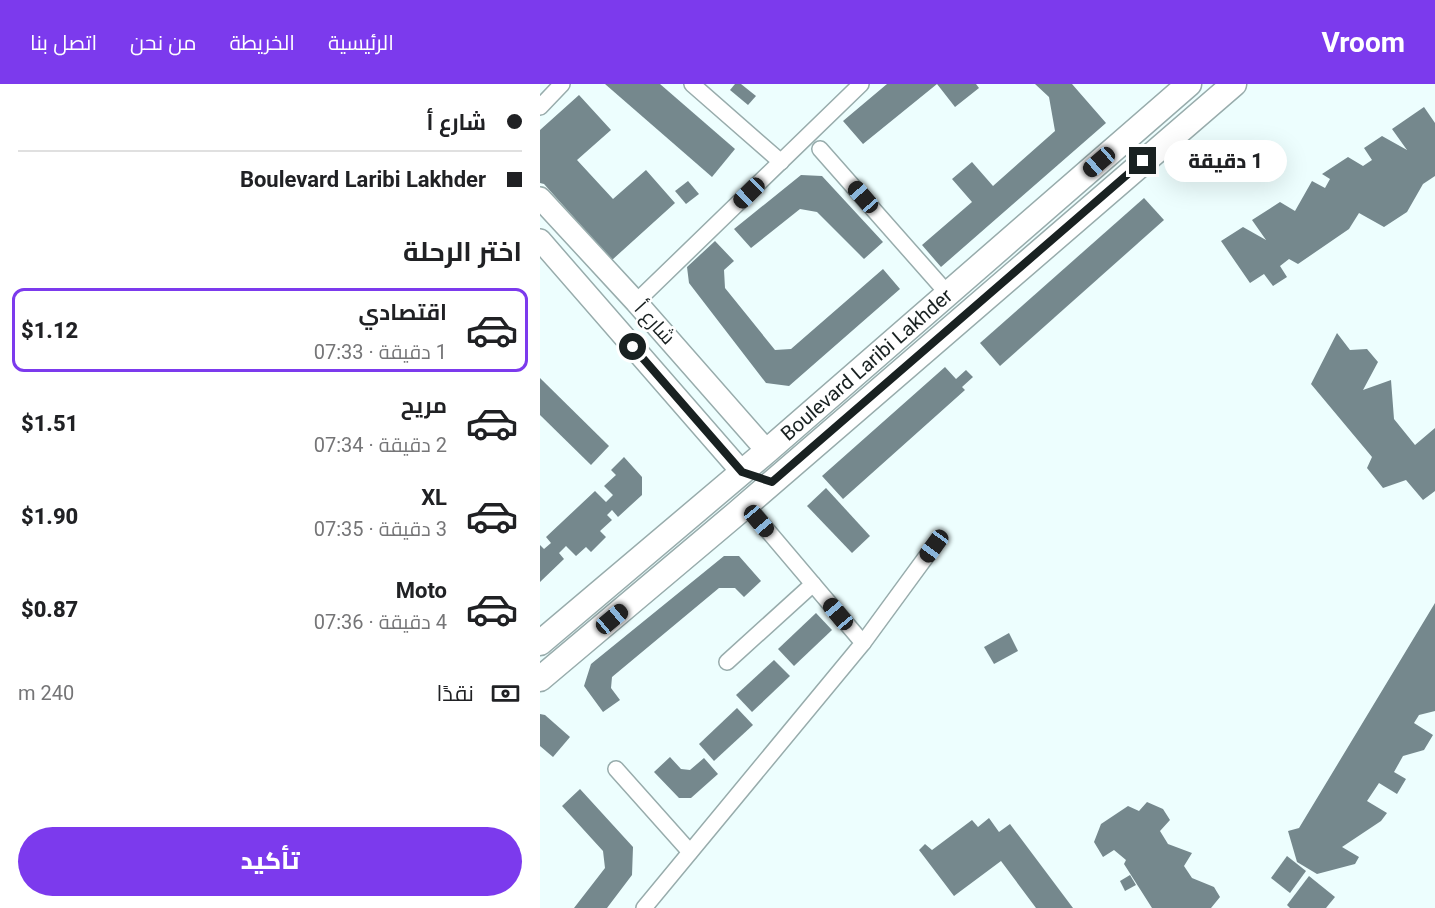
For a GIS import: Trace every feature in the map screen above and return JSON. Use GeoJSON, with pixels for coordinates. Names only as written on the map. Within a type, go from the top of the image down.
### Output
{"type":"FeatureCollection","features":[{"type":"Feature","properties":{"kind":"main road","name":"Boulevard Laribi Lakhder"},"geometry":{"type":"LineString","coordinates":[[540,643],[767,451],[1190,84]]}},
{"type":"Feature","properties":{"kind":"main road","name":"Boulevard Laribi Lakhder"},"geometry":{"type":"LineString","coordinates":[[540,679],[746,505],[1234,84]]}},
{"type":"Feature","properties":{"kind":"main road"},"geometry":{"type":"LineString","coordinates":[[742,472],[772,482],[767,451]]}},
{"type":"Feature","properties":{"kind":"street"},"geometry":{"type":"LineString","coordinates":[[540,107],[562,84]]}},
{"type":"Feature","properties":{"kind":"street"},"geometry":{"type":"LineString","coordinates":[[692,84],[781,162]]}},
{"type":"Feature","properties":{"kind":"street"},"geometry":{"type":"LineString","coordinates":[[636,302],[861,84]]}},
{"type":"Feature","properties":{"kind":"street"},"geometry":{"type":"LineString","coordinates":[[820,149],[948,294]]}},
{"type":"Feature","properties":{"kind":"street","name":"شارع أ"},"geometry":{"type":"LineString","coordinates":[[540,198],[636,302],[767,451]]}},
{"type":"Feature","properties":{"kind":"street","name":"شارع أ"},"geometry":{"type":"LineString","coordinates":[[540,240],[742,472]]}},
{"type":"Feature","properties":{"kind":"street"},"geometry":{"type":"LineString","coordinates":[[746,505],[863,643]]}},
{"type":"Feature","properties":{"kind":"street"},"geometry":{"type":"LineString","coordinates":[[644,908],[863,643],[934,546]]}},
{"type":"Feature","properties":{"kind":"street"},"geometry":{"type":"LineString","coordinates":[[727,662],[813,584]]}},
{"type":"Feature","properties":{"kind":"street"},"geometry":{"type":"LineString","coordinates":[[616,769],[690,852]]}},
{"type":"Feature","properties":{"kind":"building"},"geometry":{"type":"Polygon","coordinates":[[[605,84],[660,84],[735,149],[712,177],[605,84]]]}},
{"type":"Feature","properties":{"kind":"building"},"geometry":{"type":"Polygon","coordinates":[[[735,84],[741,84],[756,96],[748,105],[730,90],[735,84]]]}},
{"type":"Feature","properties":{"kind":"building"},"geometry":{"type":"Polygon","coordinates":[[[887,84],[937,84],[863,144],[843,121],[887,84]]]}},
{"type":"Feature","properties":{"kind":"building"},"geometry":{"type":"Polygon","coordinates":[[[937,84],[976,84],[979,88],[955,107],[937,84]]]}},
{"type":"Feature","properties":{"kind":"building"},"geometry":{"type":"Polygon","coordinates":[[[1035,84],[1072,84],[1106,123],[941,267],[922,245],[972,202],[952,179],[972,162],[993,186],[1055,131],[1049,97],[1035,84]]]}},
{"type":"Feature","properties":{"kind":"building"},"geometry":{"type":"Polygon","coordinates":[[[579,95],[611,130],[577,160],[613,199],[646,170],[675,203],[612,260],[544,184],[540,183],[540,130],[579,95]]]}},
{"type":"Feature","properties":{"kind":"building"},"geometry":{"type":"Polygon","coordinates":[[[1424,107],[1435,123],[1435,176],[1423,184],[1407,212],[1384,227],[1359,213],[1349,229],[1298,264],[1289,259],[1280,266],[1287,277],[1273,286],[1264,274],[1250,283],[1221,241],[1243,227],[1266,240],[1252,220],[1280,202],[1295,211],[1312,181],[1325,188],[1330,179],[1322,174],[1348,157],[1363,166],[1372,160],[1364,148],[1382,136],[1407,150],[1392,129],[1424,107]]]}},
{"type":"Feature","properties":{"kind":"building"},"geometry":{"type":"Polygon","coordinates":[[[801,175],[822,176],[883,242],[864,259],[817,212],[800,209],[751,248],[734,229],[801,175]]]}},
{"type":"Feature","properties":{"kind":"building"},"geometry":{"type":"Polygon","coordinates":[[[688,181],[699,194],[686,204],[675,191],[688,181]]]}},
{"type":"Feature","properties":{"kind":"building"},"geometry":{"type":"Polygon","coordinates":[[[1144,198],[1164,220],[1000,366],[980,343],[1144,198]]]}},
{"type":"Feature","properties":{"kind":"building"},"geometry":{"type":"Polygon","coordinates":[[[715,241],[734,261],[724,270],[725,288],[775,350],[791,349],[883,269],[900,289],[789,386],[766,383],[689,283],[687,267],[715,241]]]}},
{"type":"Feature","properties":{"kind":"building"},"geometry":{"type":"Polygon","coordinates":[[[1337,333],[1350,350],[1367,349],[1378,362],[1363,390],[1391,380],[1394,419],[1415,445],[1435,428],[1435,491],[1423,500],[1406,480],[1383,488],[1367,468],[1372,457],[1311,384],[1337,333]]]}},
{"type":"Feature","properties":{"kind":"building"},"geometry":{"type":"Polygon","coordinates":[[[945,367],[956,379],[966,370],[973,377],[962,387],[965,390],[843,499],[822,476],[945,367]]]}},
{"type":"Feature","properties":{"kind":"building"},"geometry":{"type":"Polygon","coordinates":[[[540,378],[609,446],[591,465],[540,415],[540,378]]]}},
{"type":"Feature","properties":{"kind":"building"},"geometry":{"type":"Polygon","coordinates":[[[624,457],[642,477],[642,495],[618,517],[612,510],[607,515],[612,520],[600,531],[606,537],[591,552],[586,547],[576,556],[566,546],[559,553],[564,559],[540,582],[540,545],[544,549],[551,543],[546,537],[595,491],[606,502],[613,495],[604,486],[616,475],[611,470],[624,457]]]}},
{"type":"Feature","properties":{"kind":"building"},"geometry":{"type":"Polygon","coordinates":[[[826,488],[870,536],[852,553],[807,506],[826,488]]]}},
{"type":"Feature","properties":{"kind":"building"},"geometry":{"type":"Polygon","coordinates":[[[724,556],[739,556],[761,581],[744,597],[735,588],[719,588],[612,677],[611,688],[620,700],[603,712],[584,686],[591,664],[724,556]]]}},
{"type":"Feature","properties":{"kind":"building"},"geometry":{"type":"Polygon","coordinates":[[[1435,603],[1435,711],[1419,715],[1414,723],[1433,735],[1424,750],[1403,756],[1394,772],[1406,779],[1397,794],[1379,783],[1367,801],[1387,813],[1381,821],[1342,847],[1359,857],[1355,864],[1317,874],[1297,862],[1288,831],[1299,828],[1435,603]]]}},
{"type":"Feature","properties":{"kind":"building"},"geometry":{"type":"Polygon","coordinates":[[[816,613],[832,630],[794,666],[778,649],[816,613]]]}},
{"type":"Feature","properties":{"kind":"building"},"geometry":{"type":"Polygon","coordinates":[[[1009,633],[1018,651],[994,664],[984,647],[1009,633]]]}},
{"type":"Feature","properties":{"kind":"building"},"geometry":{"type":"Polygon","coordinates":[[[774,660],[790,676],[752,712],[736,695],[774,660]]]}},
{"type":"Feature","properties":{"kind":"building"},"geometry":{"type":"Polygon","coordinates":[[[737,708],[753,725],[714,761],[699,744],[737,708]]]}},
{"type":"Feature","properties":{"kind":"building"},"geometry":{"type":"Polygon","coordinates":[[[540,714],[545,715],[570,737],[553,757],[540,746],[540,714]]]}},
{"type":"Feature","properties":{"kind":"building"},"geometry":{"type":"Polygon","coordinates":[[[670,757],[681,769],[690,770],[704,758],[718,774],[691,798],[679,798],[654,772],[670,757]]]}},
{"type":"Feature","properties":{"kind":"building"},"geometry":{"type":"Polygon","coordinates":[[[580,789],[633,847],[632,875],[607,908],[574,908],[605,868],[603,851],[562,806],[580,789]]]}},
{"type":"Feature","properties":{"kind":"building"},"geometry":{"type":"Polygon","coordinates":[[[1147,802],[1163,809],[1170,820],[1160,831],[1168,844],[1192,853],[1184,866],[1192,878],[1214,887],[1220,897],[1211,908],[1152,908],[1124,864],[1126,860],[1114,850],[1103,857],[1094,842],[1101,824],[1128,806],[1139,811],[1147,802]]]}},
{"type":"Feature","properties":{"kind":"building"},"geometry":{"type":"Polygon","coordinates":[[[989,818],[999,832],[1010,824],[1073,908],[1036,908],[1001,861],[954,896],[919,850],[925,844],[932,850],[972,820],[978,827],[989,818]]]}},
{"type":"Feature","properties":{"kind":"building"},"geometry":{"type":"Polygon","coordinates":[[[1287,856],[1306,871],[1290,893],[1271,878],[1287,856]]]}},
{"type":"Feature","properties":{"kind":"building"},"geometry":{"type":"Polygon","coordinates":[[[1130,875],[1136,885],[1125,891],[1120,881],[1130,875]]]}},
{"type":"Feature","properties":{"kind":"building"},"geometry":{"type":"Polygon","coordinates":[[[1309,876],[1335,897],[1326,908],[1290,908],[1287,905],[1309,876]]]}},
{"type":"Feature","properties":{"kind":"route"},"geometry":{"type":"LineString","coordinates":[[633,347],[742,472],[772,482],[1143,161]]}}]}
